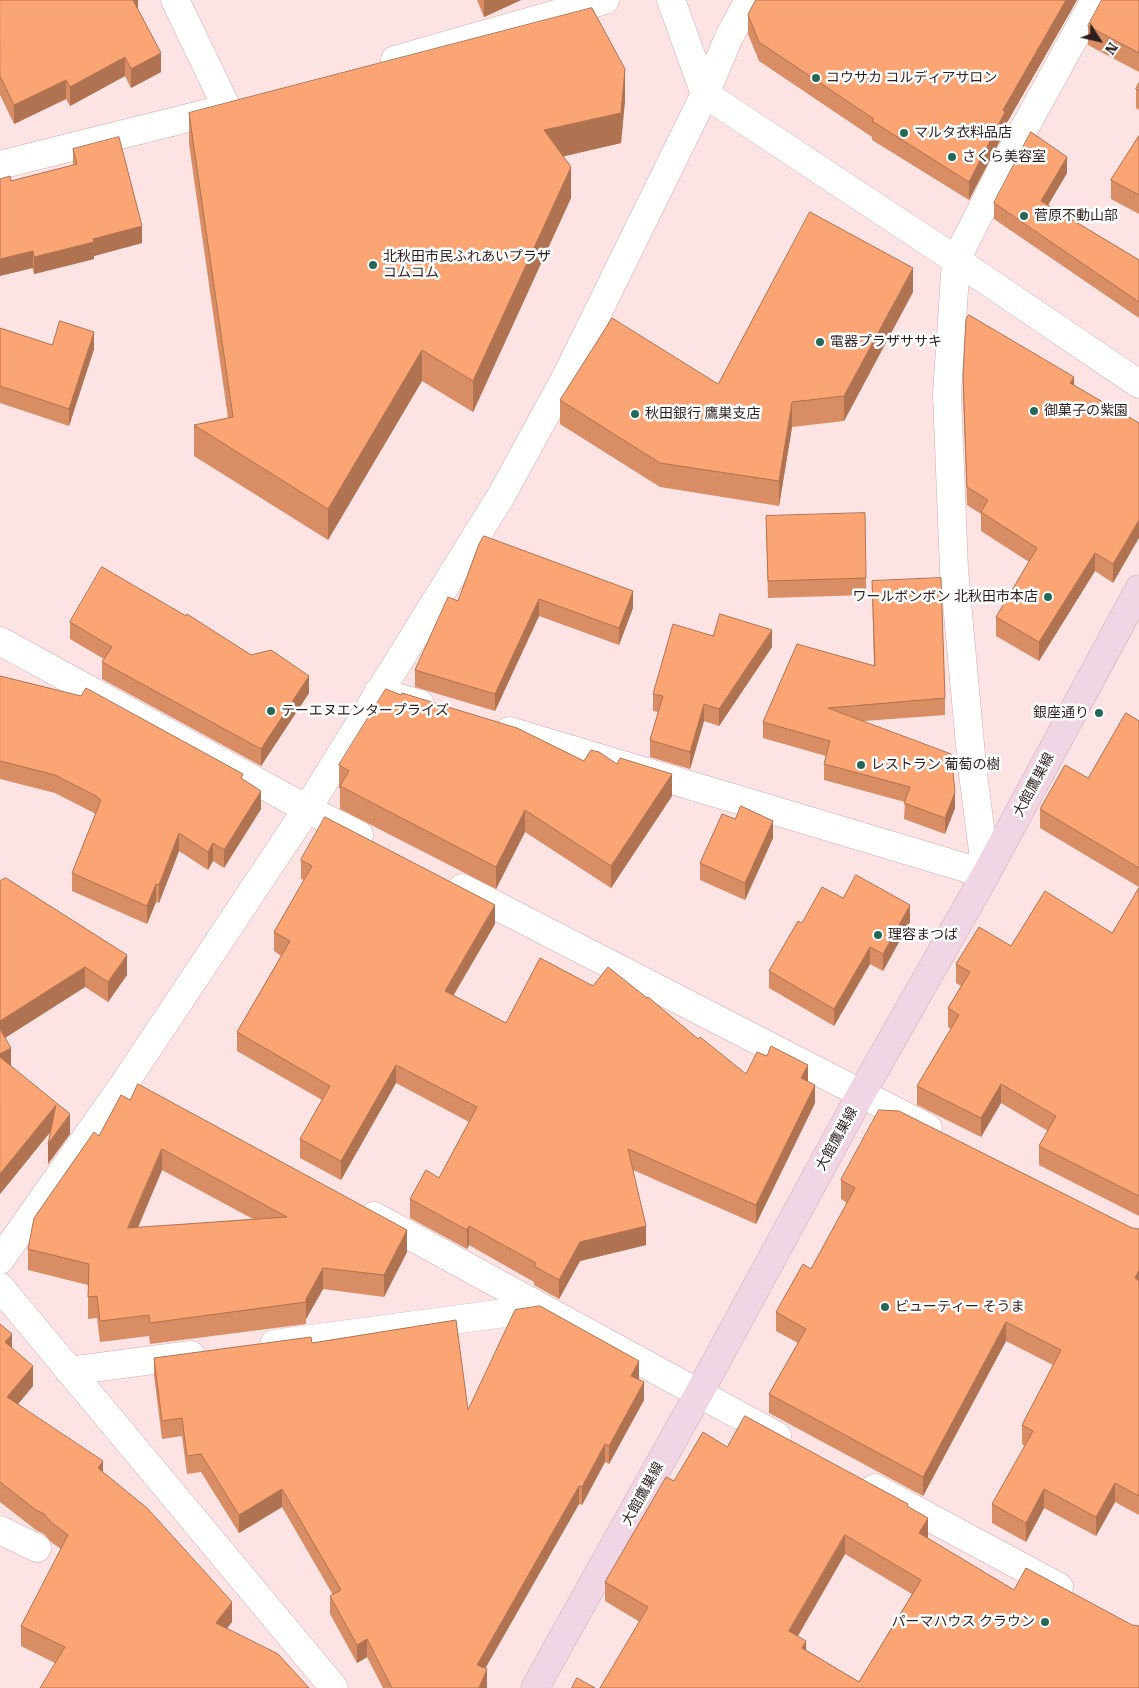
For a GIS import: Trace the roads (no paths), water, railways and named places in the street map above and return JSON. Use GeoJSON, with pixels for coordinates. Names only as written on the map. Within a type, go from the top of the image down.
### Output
{"type":"FeatureCollection","features":[{"type":"Feature","properties":{"kind":"main road","name":"大館鷹巣線"},"geometry":{"type":"LineString","coordinates":[[535,1688],[861,1094],[986,874],[1139,589]]}},
{"type":"Feature","properties":{"kind":"street"},"geometry":{"type":"LineString","coordinates":[[0,165],[237,105],[175,0]]}},
{"type":"Feature","properties":{"kind":"street"},"geometry":{"type":"LineString","coordinates":[[373,66],[606,0]]}},
{"type":"Feature","properties":{"kind":"street"},"geometry":{"type":"LineString","coordinates":[[671,0],[705,94],[1139,384]]}},
{"type":"Feature","properties":{"kind":"street"},"geometry":{"type":"LineString","coordinates":[[0,1260],[135,1086],[501,496],[566,376],[705,94],[729,37],[749,0]]}},
{"type":"Feature","properties":{"kind":"street"},"geometry":{"type":"LineString","coordinates":[[483,723],[986,874],[972,766],[954,570],[947,394],[956,260],[1004,165],[1095,0]]}},
{"type":"Feature","properties":{"kind":"street"},"geometry":{"type":"LineString","coordinates":[[0,640],[307,809],[377,845]]}},
{"type":"Feature","properties":{"kind":"street"},"geometry":{"type":"LineString","coordinates":[[378,692],[445,712]]}},
{"type":"Feature","properties":{"kind":"street"},"geometry":{"type":"LineString","coordinates":[[439,877],[948,1137]]}},
{"type":"Feature","properties":{"kind":"street"},"geometry":{"type":"LineString","coordinates":[[352,1204],[802,1449]]}},
{"type":"Feature","properties":{"kind":"street"},"geometry":{"type":"LineString","coordinates":[[0,1287],[334,1688]]}},
{"type":"Feature","properties":{"kind":"street"},"geometry":{"type":"LineString","coordinates":[[246,1348],[542,1308]]}},
{"type":"Feature","properties":{"kind":"street"},"geometry":{"type":"LineString","coordinates":[[69,1371],[217,1351]]}},
{"type":"Feature","properties":{"kind":"street"},"geometry":{"type":"LineString","coordinates":[[854,1477],[1078,1598]]}},
{"type":"Feature","properties":{"kind":"street"},"geometry":{"type":"LineString","coordinates":[[0,1530],[37,1548]]}},
{"type":"Feature","properties":{"kind":"place","name":"コウサカ コルディアサロン"},"geometry":{"type":"Point","coordinates":[816,78]}},
{"type":"Feature","properties":{"kind":"place","name":"マルタ衣料品店"},"geometry":{"type":"Point","coordinates":[904,133]}},
{"type":"Feature","properties":{"kind":"place","name":"さくら美容室"},"geometry":{"type":"Point","coordinates":[952,157]}},
{"type":"Feature","properties":{"kind":"place","name":"菅原不動山部"},"geometry":{"type":"Point","coordinates":[1024,216]}},
{"type":"Feature","properties":{"kind":"place","name":"北秋田市民ふれあいプラザ コムコム"},"geometry":{"type":"Point","coordinates":[373,265]}},
{"type":"Feature","properties":{"kind":"place","name":"電器プラザササキ"},"geometry":{"type":"Point","coordinates":[820,342]}},
{"type":"Feature","properties":{"kind":"place","name":"御菓子の紫園"},"geometry":{"type":"Point","coordinates":[1034,411]}},
{"type":"Feature","properties":{"kind":"place","name":"秋田銀行 鷹巣支店"},"geometry":{"type":"Point","coordinates":[635,414]}},
{"type":"Feature","properties":{"kind":"place","name":"ワールボンボン 北秋田市本店"},"geometry":{"type":"Point","coordinates":[1048,597]}},
{"type":"Feature","properties":{"kind":"place","name":"テーエヌエンタープライズ"},"geometry":{"type":"Point","coordinates":[271,711]}},
{"type":"Feature","properties":{"kind":"place","name":"銀座通り"},"geometry":{"type":"Point","coordinates":[1099,713]}},
{"type":"Feature","properties":{"kind":"place","name":"レストラン 葡萄の樹"},"geometry":{"type":"Point","coordinates":[861,765]}},
{"type":"Feature","properties":{"kind":"place","name":"理容まつば"},"geometry":{"type":"Point","coordinates":[878,935]}},
{"type":"Feature","properties":{"kind":"place","name":"ビューティー そうま"},"geometry":{"type":"Point","coordinates":[885,1307]}},
{"type":"Feature","properties":{"kind":"place","name":"パーマハウス クラウン"},"geometry":{"type":"Point","coordinates":[1045,1622]}}]}
